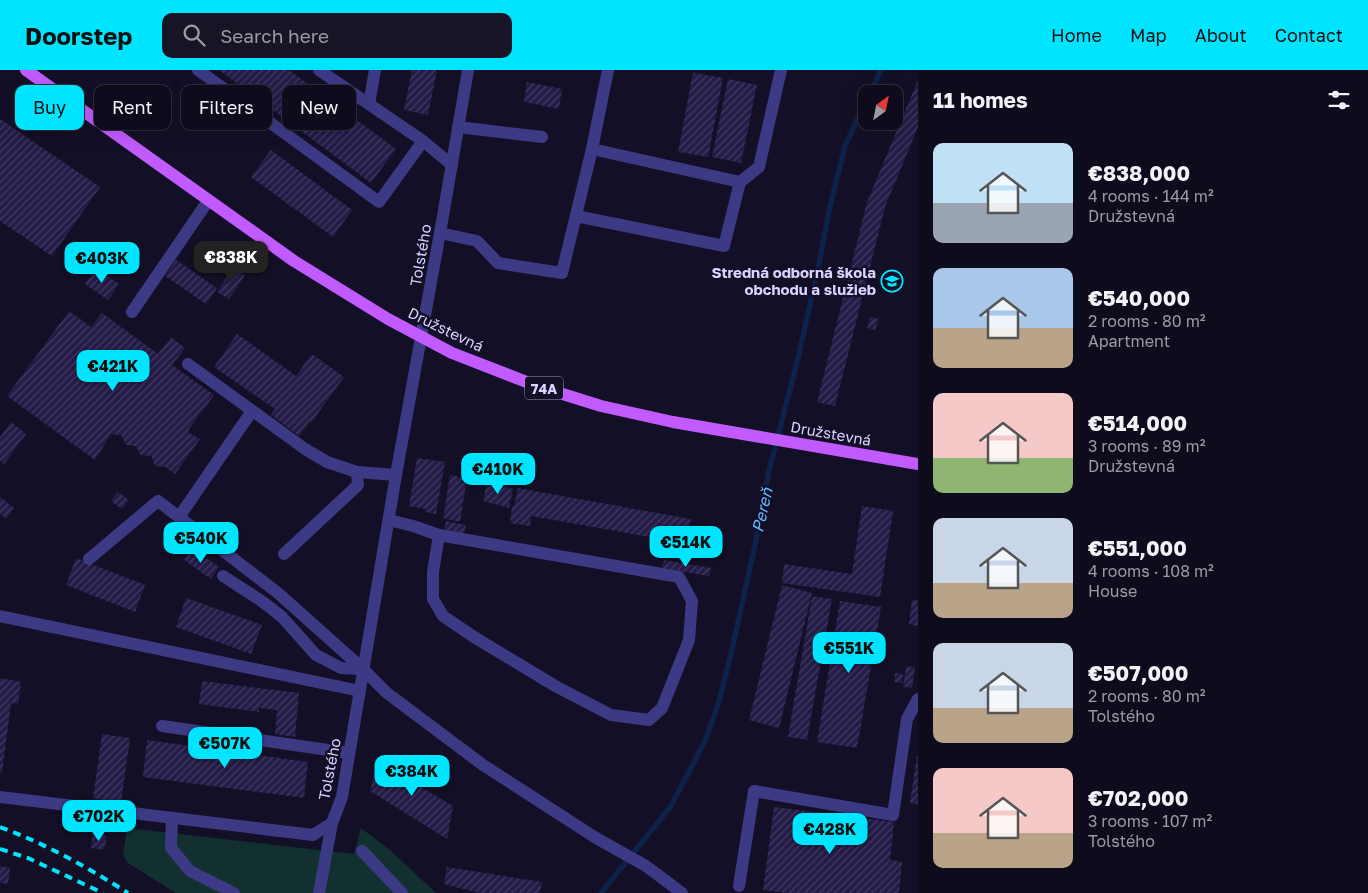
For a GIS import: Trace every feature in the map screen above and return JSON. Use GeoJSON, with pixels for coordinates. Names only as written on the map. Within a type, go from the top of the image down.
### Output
{"type":"FeatureCollection","features":[{"type":"Feature","properties":{"kind":"main road","name":"Družstevná"},"geometry":{"type":"LineString","coordinates":[[26,70],[294,261],[374,311],[452,352],[536,386],[601,406],[664,420],[918,464]]}},
{"type":"Feature","properties":{"kind":"street"},"geometry":{"type":"LineString","coordinates":[[198,70],[379,202],[423,141]]}},
{"type":"Feature","properties":{"kind":"street"},"geometry":{"type":"LineString","coordinates":[[319,70],[423,141],[452,165]]}},
{"type":"Feature","properties":{"kind":"street"},"geometry":{"type":"LineString","coordinates":[[369,104],[375,70]]}},
{"type":"Feature","properties":{"kind":"street","name":"Tolstého"},"geometry":{"type":"LineString","coordinates":[[0,796],[313,835],[332,823],[342,796],[396,475],[468,70]]}},
{"type":"Feature","properties":{"kind":"street"},"geometry":{"type":"LineString","coordinates":[[440,233],[477,241],[498,262],[562,273],[592,149],[608,70]]}},
{"type":"Feature","properties":{"kind":"street"},"geometry":{"type":"LineString","coordinates":[[576,216],[724,246],[740,182],[759,167],[782,70]]}},
{"type":"Feature","properties":{"kind":"street"},"geometry":{"type":"LineString","coordinates":[[458,127],[542,138]]}},
{"type":"Feature","properties":{"kind":"street"},"geometry":{"type":"LineString","coordinates":[[592,149],[740,182]]}},
{"type":"Feature","properties":{"kind":"street"},"geometry":{"type":"LineString","coordinates":[[132,312],[208,201]]}},
{"type":"Feature","properties":{"kind":"street"},"geometry":{"type":"LineString","coordinates":[[188,364],[305,449],[327,462],[357,472],[396,475]]}},
{"type":"Feature","properties":{"kind":"street"},"geometry":{"type":"LineString","coordinates":[[179,517],[252,410]]}},
{"type":"Feature","properties":{"kind":"street"},"geometry":{"type":"LineString","coordinates":[[284,554],[358,484],[357,472]]}},
{"type":"Feature","properties":{"kind":"street"},"geometry":{"type":"LineString","coordinates":[[89,559],[158,501],[278,593],[364,669],[387,693],[483,765],[596,838],[646,866],[682,893]]}},
{"type":"Feature","properties":{"kind":"street"},"geometry":{"type":"LineString","coordinates":[[389,520],[439,535],[679,577],[692,602],[689,640],[662,708],[649,720],[611,715],[557,687],[443,616],[433,599],[433,572],[439,535]]}},
{"type":"Feature","properties":{"kind":"street"},"geometry":{"type":"LineString","coordinates":[[223,576],[263,602],[282,618],[316,654],[341,668],[364,669]]}},
{"type":"Feature","properties":{"kind":"street"},"geometry":{"type":"LineString","coordinates":[[0,616],[360,691]]}},
{"type":"Feature","properties":{"kind":"street"},"geometry":{"type":"LineString","coordinates":[[739,886],[754,791],[892,815],[907,719],[918,699]]}},
{"type":"Feature","properties":{"kind":"street"},"geometry":{"type":"LineString","coordinates":[[162,726],[349,753]]}},
{"type":"Feature","properties":{"kind":"street"},"geometry":{"type":"LineString","coordinates":[[172,818],[171,848],[190,871],[234,893]]}},
{"type":"Feature","properties":{"kind":"street"},"geometry":{"type":"LineString","coordinates":[[319,893],[332,823]]}},
{"type":"Feature","properties":{"kind":"street"},"geometry":{"type":"LineString","coordinates":[[362,851],[402,893]]}},
{"type":"Feature","properties":{"kind":"green space"},"geometry":{"type":"Polygon","coordinates":[[[127,828],[354,854],[361,828],[390,850],[436,893],[176,893],[128,863],[123,855],[127,828]]]}},
{"type":"Feature","properties":{"kind":"building"},"geometry":{"type":"Polygon","coordinates":[[[219,70],[289,70],[309,85],[282,85],[282,117],[272,109],[272,85],[239,85],[219,70]]]}},
{"type":"Feature","properties":{"kind":"building"},"geometry":{"type":"Polygon","coordinates":[[[412,70],[437,70],[428,115],[404,110],[412,70]]]}},
{"type":"Feature","properties":{"kind":"building"},"geometry":{"type":"Polygon","coordinates":[[[693,73],[723,78],[708,157],[678,152],[693,73]]]}},
{"type":"Feature","properties":{"kind":"building"},"geometry":{"type":"Polygon","coordinates":[[[728,79],[757,85],[741,163],[712,157],[728,79]]]}},
{"type":"Feature","properties":{"kind":"building"},"geometry":{"type":"Polygon","coordinates":[[[918,80],[918,127],[885,207],[835,406],[817,402],[867,202],[897,130],[903,130],[903,116],[918,80]]]}},
{"type":"Feature","properties":{"kind":"building"},"geometry":{"type":"Polygon","coordinates":[[[527,82],[562,89],[559,109],[524,102],[527,82]]]}},
{"type":"Feature","properties":{"kind":"building"},"geometry":{"type":"Polygon","coordinates":[[[0,119],[100,187],[52,256],[0,221],[0,119]]]}},
{"type":"Feature","properties":{"kind":"building"},"geometry":{"type":"Polygon","coordinates":[[[356,119],[396,149],[371,183],[300,130],[356,130],[356,119]]]}},
{"type":"Feature","properties":{"kind":"building"},"geometry":{"type":"Polygon","coordinates":[[[271,150],[352,210],[333,237],[251,177],[271,150]]]}},
{"type":"Feature","properties":{"kind":"building"},"geometry":{"type":"Polygon","coordinates":[[[176,260],[217,288],[206,304],[165,276],[176,260]]]}},
{"type":"Feature","properties":{"kind":"building"},"geometry":{"type":"Polygon","coordinates":[[[96,268],[119,284],[108,300],[85,284],[96,268]]]}},
{"type":"Feature","properties":{"kind":"building"},"geometry":{"type":"Polygon","coordinates":[[[233,268],[245,275],[229,299],[217,292],[233,268]]]}},
{"type":"Feature","properties":{"kind":"building"},"geometry":{"type":"Polygon","coordinates":[[[69,311],[91,327],[102,313],[158,354],[171,337],[185,348],[172,365],[214,395],[189,429],[189,433],[200,439],[175,474],[165,467],[155,466],[151,456],[140,455],[136,446],[126,445],[121,435],[111,434],[95,460],[7,396],[69,311]]]}},
{"type":"Feature","properties":{"kind":"building"},"geometry":{"type":"Polygon","coordinates":[[[870,317],[879,319],[875,330],[867,328],[870,317]]]}},
{"type":"Feature","properties":{"kind":"building"},"geometry":{"type":"Polygon","coordinates":[[[237,334],[296,376],[312,354],[344,377],[311,423],[310,421],[299,436],[271,415],[275,409],[214,367],[237,334]]]}},
{"type":"Feature","properties":{"kind":"building"},"geometry":{"type":"Polygon","coordinates":[[[11,422],[26,434],[4,464],[0,461],[0,437],[11,422]]]}},
{"type":"Feature","properties":{"kind":"building"},"geometry":{"type":"Polygon","coordinates":[[[417,458],[445,462],[436,514],[425,512],[426,509],[409,506],[417,458]]]}},
{"type":"Feature","properties":{"kind":"building"},"geometry":{"type":"Polygon","coordinates":[[[450,475],[467,478],[460,522],[443,518],[450,475]]]}},
{"type":"Feature","properties":{"kind":"building"},"geometry":{"type":"Polygon","coordinates":[[[487,483],[513,489],[509,508],[483,501],[487,483]]]}},
{"type":"Feature","properties":{"kind":"building"},"geometry":{"type":"Polygon","coordinates":[[[518,488],[691,519],[688,533],[683,543],[531,516],[530,526],[510,523],[512,506],[514,506],[518,488]]]}},
{"type":"Feature","properties":{"kind":"building"},"geometry":{"type":"Polygon","coordinates":[[[118,492],[129,500],[122,509],[111,501],[118,492]]]}},
{"type":"Feature","properties":{"kind":"building"},"geometry":{"type":"Polygon","coordinates":[[[0,497],[14,508],[6,519],[0,514],[0,497]]]}},
{"type":"Feature","properties":{"kind":"building"},"geometry":{"type":"Polygon","coordinates":[[[862,506],[893,511],[880,597],[782,583],[784,564],[852,574],[862,506]]]}},
{"type":"Feature","properties":{"kind":"building"},"geometry":{"type":"Polygon","coordinates":[[[446,521],[466,525],[464,534],[444,530],[446,521]]]}},
{"type":"Feature","properties":{"kind":"building"},"geometry":{"type":"Polygon","coordinates":[[[192,548],[219,567],[211,579],[184,560],[192,548]]]}},
{"type":"Feature","properties":{"kind":"building"},"geometry":{"type":"Polygon","coordinates":[[[76,558],[145,585],[135,612],[66,585],[76,558]]]}},
{"type":"Feature","properties":{"kind":"building"},"geometry":{"type":"Polygon","coordinates":[[[664,560],[711,568],[709,576],[662,568],[664,560]]]}},
{"type":"Feature","properties":{"kind":"building"},"geometry":{"type":"Polygon","coordinates":[[[782,585],[812,593],[779,728],[749,720],[782,585]]]}},
{"type":"Feature","properties":{"kind":"building"},"geometry":{"type":"Polygon","coordinates":[[[812,596],[832,599],[807,740],[788,737],[812,596]]]}},
{"type":"Feature","properties":{"kind":"building"},"geometry":{"type":"Polygon","coordinates":[[[186,598],[262,625],[251,654],[176,627],[186,598]]]}},
{"type":"Feature","properties":{"kind":"building"},"geometry":{"type":"Polygon","coordinates":[[[912,600],[918,601],[918,626],[909,624],[912,600]]]}},
{"type":"Feature","properties":{"kind":"building"},"geometry":{"type":"Polygon","coordinates":[[[840,601],[881,607],[857,748],[817,742],[840,601]]]}},
{"type":"Feature","properties":{"kind":"building"},"geometry":{"type":"Polygon","coordinates":[[[906,666],[915,667],[912,688],[903,687],[906,666]]]}},
{"type":"Feature","properties":{"kind":"building"},"geometry":{"type":"Polygon","coordinates":[[[895,673],[903,674],[902,683],[894,682],[895,673]]]}},
{"type":"Feature","properties":{"kind":"building"},"geometry":{"type":"Polygon","coordinates":[[[0,678],[21,682],[18,704],[11,703],[2,773],[0,772],[0,678]]]}},
{"type":"Feature","properties":{"kind":"building"},"geometry":{"type":"Polygon","coordinates":[[[202,681],[299,693],[295,737],[275,734],[277,710],[259,708],[259,712],[199,704],[202,681]]]}},
{"type":"Feature","properties":{"kind":"building"},"geometry":{"type":"Polygon","coordinates":[[[102,734],[130,738],[121,803],[93,798],[102,734]]]}},
{"type":"Feature","properties":{"kind":"building"},"geometry":{"type":"Polygon","coordinates":[[[147,740],[308,762],[304,798],[143,777],[147,740]]]}},
{"type":"Feature","properties":{"kind":"building"},"geometry":{"type":"Polygon","coordinates":[[[918,756],[918,804],[910,803],[918,756]]]}},
{"type":"Feature","properties":{"kind":"building"},"geometry":{"type":"Polygon","coordinates":[[[378,760],[391,768],[395,761],[425,781],[421,787],[453,806],[447,839],[370,791],[378,760]]]}},
{"type":"Feature","properties":{"kind":"building"},"geometry":{"type":"Polygon","coordinates":[[[774,807],[894,822],[890,860],[902,862],[899,893],[789,893],[763,890],[774,807]]]}},
{"type":"Feature","properties":{"kind":"building"},"geometry":{"type":"Polygon","coordinates":[[[93,834],[107,836],[104,850],[91,848],[93,834]]]}},
{"type":"Feature","properties":{"kind":"building"},"geometry":{"type":"Polygon","coordinates":[[[0,866],[10,868],[8,884],[0,883],[0,866]]]}},
{"type":"Feature","properties":{"kind":"building"},"geometry":{"type":"Polygon","coordinates":[[[447,867],[542,882],[540,893],[479,893],[444,884],[447,867]]]}},
{"type":"Feature","properties":{"kind":"waterway","name":"Pereň"},"geometry":{"type":"LineString","coordinates":[[874,85],[881,70]]}},
{"type":"Feature","properties":{"kind":"waterway","name":"Pereň"},"geometry":{"type":"LineString","coordinates":[[601,893],[671,806],[705,741],[718,705],[755,545],[769,471],[798,358],[818,269],[830,206],[845,146],[858,118]]}},
{"type":"Feature","properties":{"kind":"railway"},"geometry":{"type":"LineString","coordinates":[[0,827],[66,857],[128,893]]}},
{"type":"Feature","properties":{"kind":"railway"},"geometry":{"type":"LineString","coordinates":[[0,849],[28,858],[103,893]]}},
{"type":"Feature","properties":{"kind":"place","name":"Stredná odborná škola obchodu a služieb"},"geometry":{"type":"Point","coordinates":[892,281]}}]}
